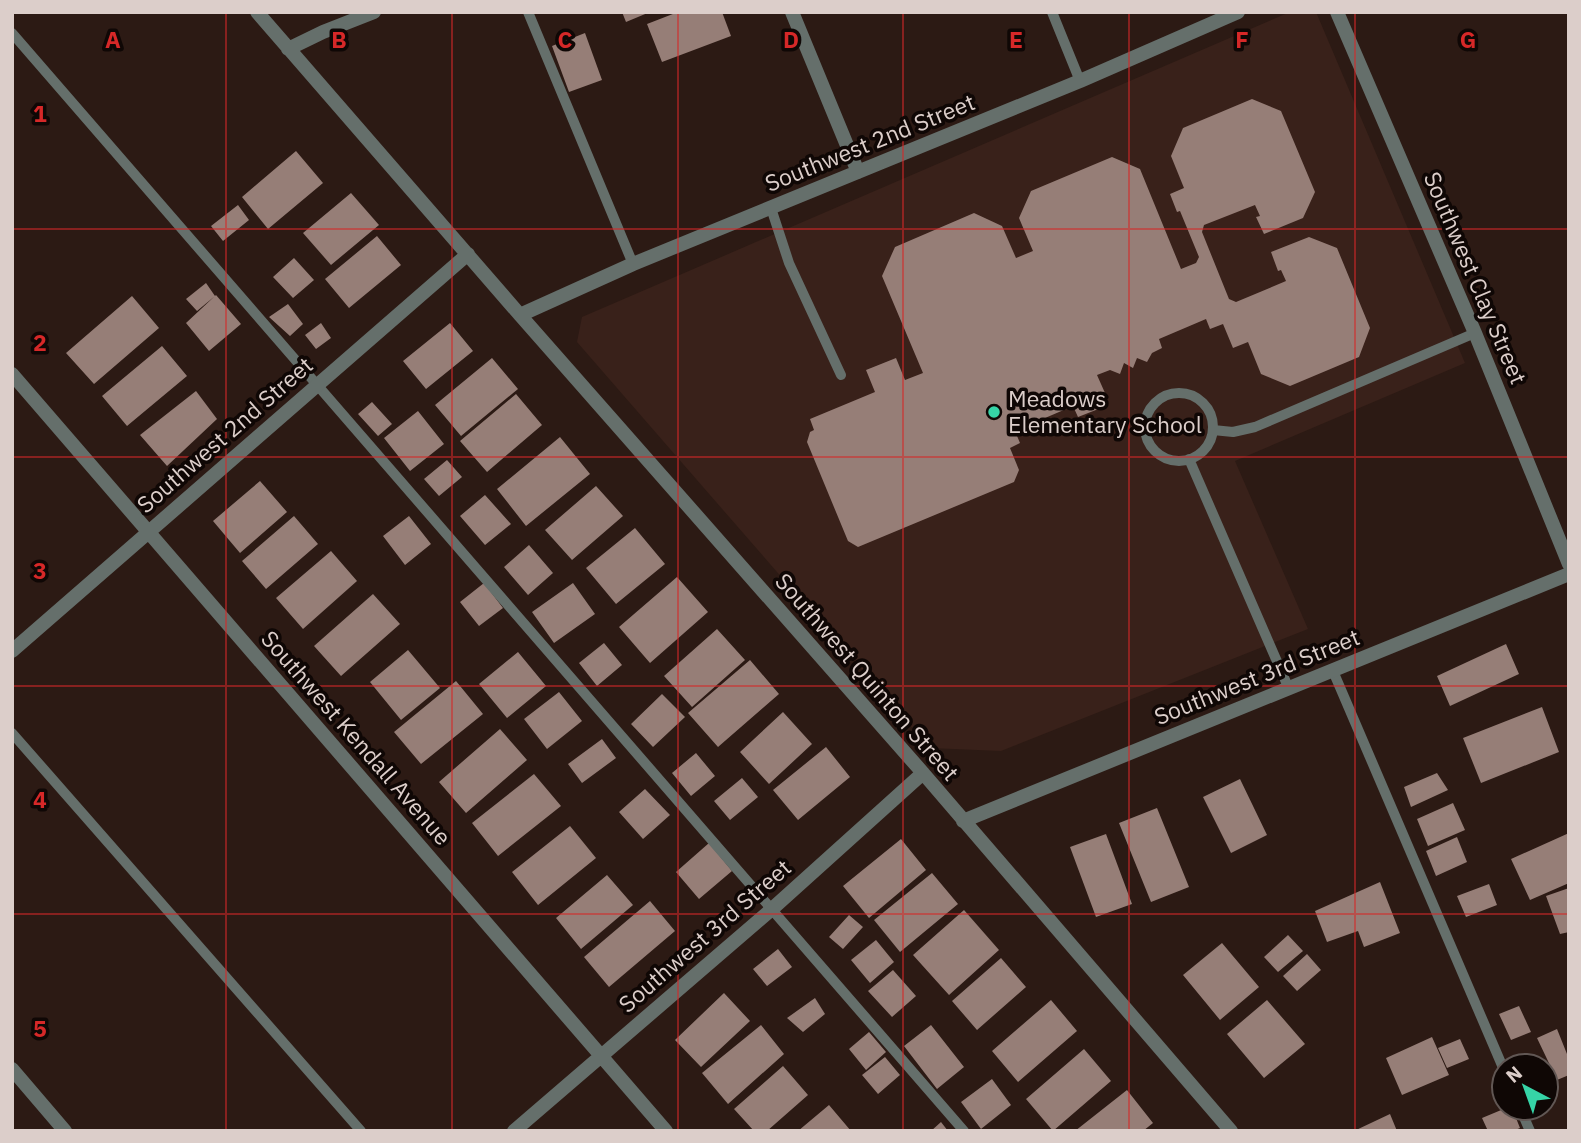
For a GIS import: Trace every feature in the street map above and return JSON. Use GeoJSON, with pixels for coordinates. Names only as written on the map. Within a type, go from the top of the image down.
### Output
{"type":"FeatureCollection","features":[{"type":"Feature","properties":{"kind":"street","name":"Southwest Quinton Street"},"geometry":{"type":"LineString","coordinates":[[257,12],[923,773],[1231,1131]]}},
{"type":"Feature","properties":{"kind":"street"},"geometry":{"type":"LineString","coordinates":[[288,49],[374,12]]}},
{"type":"Feature","properties":{"kind":"street"},"geometry":{"type":"LineString","coordinates":[[792,12],[858,172]]}},
{"type":"Feature","properties":{"kind":"street","name":"Southwest 2nd Street"},"geometry":{"type":"LineString","coordinates":[[520,315],[632,264],[1080,81],[1238,12]]}},
{"type":"Feature","properties":{"kind":"street","name":"Southwest Clay Street"},"geometry":{"type":"LineString","coordinates":[[1337,12],[1475,334],[1569,564]]}},
{"type":"Feature","properties":{"kind":"street","name":"Southwest 2nd Street"},"geometry":{"type":"LineString","coordinates":[[12,651],[468,254]]}},
{"type":"Feature","properties":{"kind":"street","name":"Southwest Kendall Avenue"},"geometry":{"type":"LineString","coordinates":[[12,374],[666,1131]]}},
{"type":"Feature","properties":{"kind":"street","name":"Southwest 3rd Street"},"geometry":{"type":"LineString","coordinates":[[963,821],[1569,574]]}},
{"type":"Feature","properties":{"kind":"street","name":"Southwest 3rd Street"},"geometry":{"type":"LineString","coordinates":[[514,1131],[772,909],[923,773]]}},
{"type":"Feature","properties":{"kind":"street"},"geometry":{"type":"LineString","coordinates":[[12,1069],[65,1131]]}},
{"type":"Feature","properties":{"kind":"lane"},"geometry":{"type":"LineString","coordinates":[[528,12],[632,264]]}},
{"type":"Feature","properties":{"kind":"lane"},"geometry":{"type":"LineString","coordinates":[[1052,12],[1080,81]]}},
{"type":"Feature","properties":{"kind":"lane"},"geometry":{"type":"LineString","coordinates":[[12,33],[964,1131]]}},
{"type":"Feature","properties":{"kind":"lane"},"geometry":{"type":"LineString","coordinates":[[771,208],[789,263],[841,376]]}},
{"type":"Feature","properties":{"kind":"lane"},"geometry":{"type":"LineString","coordinates":[[1213,430],[1233,432],[1255,427],[1475,334]]}},
{"type":"Feature","properties":{"kind":"lane"},"geometry":{"type":"LineString","coordinates":[[1178,392],[1200,399],[1212,418],[1210,441],[1203,450],[1189,459],[1172,460],[1162,457],[1147,440],[1145,430],[1150,408],[1167,394],[1178,392]]}},
{"type":"Feature","properties":{"kind":"lane"},"geometry":{"type":"LineString","coordinates":[[1189,459],[1289,689]]}},
{"type":"Feature","properties":{"kind":"lane"},"geometry":{"type":"LineString","coordinates":[[1333,671],[1496,1052]]}},
{"type":"Feature","properties":{"kind":"lane"},"geometry":{"type":"LineString","coordinates":[[12,733],[361,1131]]}},
{"type":"Feature","properties":{"kind":"shaded area","name":"Meadows Elementary School"},"geometry":{"type":"Polygon","coordinates":[[[1290,12],[1316,12],[1465,363],[1235,461],[1308,629],[1001,751],[930,748],[577,342],[582,317],[1290,12]]]}},
{"type":"Feature","properties":{"kind":"building"},"geometry":{"type":"Polygon","coordinates":[[[622,12],[650,12],[626,22],[622,12]]]}},
{"type":"Feature","properties":{"kind":"building"},"geometry":{"type":"Polygon","coordinates":[[[678,12],[722,12],[731,36],[662,62],[647,24],[678,12]]]}},
{"type":"Feature","properties":{"kind":"building"},"geometry":{"type":"Polygon","coordinates":[[[585,33],[602,80],[569,92],[552,46],[585,33]]]}},
{"type":"Feature","properties":{"kind":"building"},"geometry":{"type":"Polygon","coordinates":[[[1252,99],[1281,111],[1315,192],[1303,218],[1264,234],[1256,217],[1260,216],[1255,205],[1204,225],[1202,232],[1229,299],[1236,302],[1286,281],[1281,270],[1278,271],[1271,252],[1309,237],[1337,248],[1370,328],[1359,357],[1290,386],[1261,374],[1248,342],[1233,348],[1223,324],[1210,329],[1206,319],[1159,339],[1162,348],[1152,353],[1147,362],[1137,358],[1133,368],[1124,363],[1120,374],[1110,370],[1097,375],[1105,393],[1096,397],[1101,408],[1078,417],[1073,406],[1015,431],[1020,443],[1010,448],[1019,470],[1014,482],[858,547],[848,541],[807,442],[810,432],[814,430],[810,419],[875,392],[866,370],[896,358],[905,380],[923,373],[882,276],[895,247],[974,213],[1002,226],[1016,258],[1033,251],[1019,218],[1031,191],[1112,157],[1140,169],[1181,269],[1196,263],[1199,257],[1170,194],[1184,188],[1171,156],[1183,128],[1252,99]]]}},
{"type":"Feature","properties":{"kind":"building"},"geometry":{"type":"Polygon","coordinates":[[[296,151],[323,183],[268,229],[242,197],[296,151]]]}},
{"type":"Feature","properties":{"kind":"building"},"geometry":{"type":"Polygon","coordinates":[[[351,193],[379,225],[331,265],[303,233],[351,193]]]}},
{"type":"Feature","properties":{"kind":"building"},"geometry":{"type":"Polygon","coordinates":[[[238,205],[249,220],[223,241],[211,226],[238,205]]]}},
{"type":"Feature","properties":{"kind":"building"},"geometry":{"type":"Polygon","coordinates":[[[377,236],[401,265],[349,308],[325,279],[377,236]]]}},
{"type":"Feature","properties":{"kind":"building"},"geometry":{"type":"Polygon","coordinates":[[[294,258],[314,280],[293,298],[273,277],[294,258]]]}},
{"type":"Feature","properties":{"kind":"building"},"geometry":{"type":"Polygon","coordinates":[[[206,283],[215,296],[197,311],[186,299],[206,283]]]}},
{"type":"Feature","properties":{"kind":"building"},"geometry":{"type":"Polygon","coordinates":[[[216,295],[241,324],[209,351],[186,323],[216,295]]]}},
{"type":"Feature","properties":{"kind":"building"},"geometry":{"type":"Polygon","coordinates":[[[132,296],[159,328],[94,384],[66,353],[132,296]]]}},
{"type":"Feature","properties":{"kind":"building"},"geometry":{"type":"Polygon","coordinates":[[[288,304],[303,324],[290,336],[269,317],[288,304]]]}},
{"type":"Feature","properties":{"kind":"building"},"geometry":{"type":"Polygon","coordinates":[[[321,323],[331,338],[316,349],[305,335],[321,323]]]}},
{"type":"Feature","properties":{"kind":"building"},"geometry":{"type":"Polygon","coordinates":[[[450,323],[473,351],[426,389],[403,361],[450,323]]]}},
{"type":"Feature","properties":{"kind":"building"},"geometry":{"type":"Polygon","coordinates":[[[162,346],[187,376],[127,426],[102,396],[162,346]]]}},
{"type":"Feature","properties":{"kind":"building"},"geometry":{"type":"Polygon","coordinates":[[[492,358],[518,389],[461,436],[435,405],[492,358]]]}},
{"type":"Feature","properties":{"kind":"building"},"geometry":{"type":"Polygon","coordinates":[[[196,391],[217,419],[167,466],[140,435],[196,391]]]}},
{"type":"Feature","properties":{"kind":"building"},"geometry":{"type":"Polygon","coordinates":[[[516,394],[542,425],[487,472],[460,441],[516,394]]]}},
{"type":"Feature","properties":{"kind":"building"},"geometry":{"type":"Polygon","coordinates":[[[372,402],[392,424],[378,436],[358,414],[372,402]]]}},
{"type":"Feature","properties":{"kind":"building"},"geometry":{"type":"Polygon","coordinates":[[[418,411],[444,444],[410,471],[384,438],[418,411]]]}},
{"type":"Feature","properties":{"kind":"building"},"geometry":{"type":"Polygon","coordinates":[[[560,437],[590,474],[526,526],[497,489],[560,437]]]}},
{"type":"Feature","properties":{"kind":"building"},"geometry":{"type":"Polygon","coordinates":[[[447,460],[462,477],[439,496],[424,479],[447,460]]]}},
{"type":"Feature","properties":{"kind":"building"},"geometry":{"type":"Polygon","coordinates":[[[260,481],[287,512],[240,553],[213,521],[260,481]]]}},
{"type":"Feature","properties":{"kind":"building"},"geometry":{"type":"Polygon","coordinates":[[[596,486],[623,516],[572,560],[545,530],[596,486]]]}},
{"type":"Feature","properties":{"kind":"building"},"geometry":{"type":"Polygon","coordinates":[[[485,495],[511,524],[485,545],[460,516],[485,495]]]}},
{"type":"Feature","properties":{"kind":"building"},"geometry":{"type":"Polygon","coordinates":[[[294,516],[318,544],[266,589],[242,561],[294,516]]]}},
{"type":"Feature","properties":{"kind":"building"},"geometry":{"type":"Polygon","coordinates":[[[409,516],[431,544],[405,565],[383,536],[409,516]]]}},
{"type":"Feature","properties":{"kind":"building"},"geometry":{"type":"Polygon","coordinates":[[[635,528],[665,564],[616,604],[586,568],[635,528]]]}},
{"type":"Feature","properties":{"kind":"building"},"geometry":{"type":"Polygon","coordinates":[[[529,545],[553,573],[528,595],[504,567],[529,545]]]}},
{"type":"Feature","properties":{"kind":"building"},"geometry":{"type":"Polygon","coordinates":[[[331,551],[357,581],[303,629],[276,598],[331,551]]]}},
{"type":"Feature","properties":{"kind":"building"},"geometry":{"type":"Polygon","coordinates":[[[677,577],[708,612],[650,663],[619,627],[677,577]]]}},
{"type":"Feature","properties":{"kind":"building"},"geometry":{"type":"Polygon","coordinates":[[[484,583],[503,608],[479,626],[460,602],[484,583]]]}},
{"type":"Feature","properties":{"kind":"building"},"geometry":{"type":"Polygon","coordinates":[[[573,583],[595,614],[554,643],[532,612],[573,583]]]}},
{"type":"Feature","properties":{"kind":"building"},"geometry":{"type":"Polygon","coordinates":[[[373,594],[400,624],[341,676],[314,646],[373,594]]]}},
{"type":"Feature","properties":{"kind":"building"},"geometry":{"type":"Polygon","coordinates":[[[717,629],[745,660],[692,707],[664,676],[717,629]]]}},
{"type":"Feature","properties":{"kind":"building"},"geometry":{"type":"Polygon","coordinates":[[[604,643],[622,665],[597,686],[579,663],[604,643]]]}},
{"type":"Feature","properties":{"kind":"building"},"geometry":{"type":"Polygon","coordinates":[[[1506,644],[1519,674],[1450,706],[1437,676],[1506,644]]]}},
{"type":"Feature","properties":{"kind":"building"},"geometry":{"type":"Polygon","coordinates":[[[408,650],[440,688],[401,720],[370,682],[408,650]]]}},
{"type":"Feature","properties":{"kind":"building"},"geometry":{"type":"Polygon","coordinates":[[[518,652],[546,686],[507,718],[479,684],[518,652]]]}},
{"type":"Feature","properties":{"kind":"building"},"geometry":{"type":"Polygon","coordinates":[[[750,660],[779,694],[718,747],[688,713],[750,660]]]}},
{"type":"Feature","properties":{"kind":"building"},"geometry":{"type":"Polygon","coordinates":[[[456,681],[483,714],[421,764],[394,732],[456,681]]]}},
{"type":"Feature","properties":{"kind":"building"},"geometry":{"type":"Polygon","coordinates":[[[559,692],[582,721],[547,749],[524,719],[559,692]]]}},
{"type":"Feature","properties":{"kind":"building"},"geometry":{"type":"Polygon","coordinates":[[[662,694],[685,717],[653,747],[631,724],[662,694]]]}},
{"type":"Feature","properties":{"kind":"building"},"geometry":{"type":"Polygon","coordinates":[[[1542,707],[1559,752],[1481,783],[1463,738],[1542,707]]]}},
{"type":"Feature","properties":{"kind":"building"},"geometry":{"type":"Polygon","coordinates":[[[783,712],[812,744],[769,784],[740,752],[783,712]]]}},
{"type":"Feature","properties":{"kind":"building"},"geometry":{"type":"Polygon","coordinates":[[[500,729],[527,760],[466,813],[439,782],[500,729]]]}},
{"type":"Feature","properties":{"kind":"building"},"geometry":{"type":"Polygon","coordinates":[[[602,739],[616,758],[582,783],[568,764],[602,739]]]}},
{"type":"Feature","properties":{"kind":"building"},"geometry":{"type":"Polygon","coordinates":[[[826,747],[850,777],[798,820],[773,790],[826,747]]]}},
{"type":"Feature","properties":{"kind":"building"},"geometry":{"type":"Polygon","coordinates":[[[696,753],[715,776],[691,796],[672,773],[696,753]]]}},
{"type":"Feature","properties":{"kind":"building"},"geometry":{"type":"Polygon","coordinates":[[[1437,773],[1448,790],[1411,807],[1404,787],[1437,773]]]}},
{"type":"Feature","properties":{"kind":"building"},"geometry":{"type":"Polygon","coordinates":[[[534,774],[561,806],[498,856],[472,823],[534,774]]]}},
{"type":"Feature","properties":{"kind":"building"},"geometry":{"type":"Polygon","coordinates":[[[742,778],[758,797],[730,820],[714,801],[742,778]]]}},
{"type":"Feature","properties":{"kind":"building"},"geometry":{"type":"Polygon","coordinates":[[[1240,779],[1267,835],[1231,853],[1203,797],[1240,779]]]}},
{"type":"Feature","properties":{"kind":"building"},"geometry":{"type":"Polygon","coordinates":[[[645,789],[670,815],[643,839],[619,812],[645,789]]]}},
{"type":"Feature","properties":{"kind":"building"},"geometry":{"type":"Polygon","coordinates":[[[1453,803],[1465,830],[1428,846],[1417,819],[1453,803]]]}},
{"type":"Feature","properties":{"kind":"building"},"geometry":{"type":"Polygon","coordinates":[[[1157,808],[1189,887],[1151,902],[1119,823],[1157,808]]]}},
{"type":"Feature","properties":{"kind":"building"},"geometry":{"type":"Polygon","coordinates":[[[570,826],[596,858],[538,905],[512,872],[570,826]]]}},
{"type":"Feature","properties":{"kind":"building"},"geometry":{"type":"Polygon","coordinates":[[[1569,833],[1569,883],[1530,900],[1511,859],[1569,833]]]}},
{"type":"Feature","properties":{"kind":"building"},"geometry":{"type":"Polygon","coordinates":[[[1106,834],[1132,904],[1096,917],[1070,847],[1106,834]]]}},
{"type":"Feature","properties":{"kind":"building"},"geometry":{"type":"Polygon","coordinates":[[[1457,837],[1467,862],[1436,876],[1426,851],[1457,837]]]}},
{"type":"Feature","properties":{"kind":"building"},"geometry":{"type":"Polygon","coordinates":[[[901,839],[926,870],[869,918],[843,886],[901,839]]]}},
{"type":"Feature","properties":{"kind":"building"},"geometry":{"type":"Polygon","coordinates":[[[709,843],[732,871],[699,899],[676,872],[709,843]]]}},
{"type":"Feature","properties":{"kind":"building"},"geometry":{"type":"Polygon","coordinates":[[[932,873],[958,904],[900,952],[874,920],[932,873]]]}},
{"type":"Feature","properties":{"kind":"building"},"geometry":{"type":"Polygon","coordinates":[[[607,875],[633,905],[581,949],[556,918],[607,875]]]}},
{"type":"Feature","properties":{"kind":"building"},"geometry":{"type":"Polygon","coordinates":[[[1380,882],[1400,933],[1364,947],[1358,931],[1327,942],[1315,911],[1380,882]]]}},
{"type":"Feature","properties":{"kind":"building"},"geometry":{"type":"Polygon","coordinates":[[[1489,884],[1497,905],[1466,917],[1457,896],[1489,884]]]}},
{"type":"Feature","properties":{"kind":"building"},"geometry":{"type":"Polygon","coordinates":[[[1569,888],[1569,932],[1560,934],[1546,896],[1569,888]]]}},
{"type":"Feature","properties":{"kind":"building"},"geometry":{"type":"Polygon","coordinates":[[[650,901],[675,931],[609,987],[584,957],[650,901]]]}},
{"type":"Feature","properties":{"kind":"building"},"geometry":{"type":"Polygon","coordinates":[[[964,910],[999,950],[949,995],[913,955],[964,910]]]}},
{"type":"Feature","properties":{"kind":"building"},"geometry":{"type":"Polygon","coordinates":[[[849,915],[863,927],[843,949],[829,937],[849,915]]]}},
{"type":"Feature","properties":{"kind":"building"},"geometry":{"type":"Polygon","coordinates":[[[1288,935],[1303,951],[1278,972],[1264,957],[1288,935]]]}},
{"type":"Feature","properties":{"kind":"building"},"geometry":{"type":"Polygon","coordinates":[[[876,940],[894,962],[870,983],[851,960],[876,940]]]}},
{"type":"Feature","properties":{"kind":"building"},"geometry":{"type":"Polygon","coordinates":[[[1222,943],[1259,987],[1220,1020],[1183,975],[1222,943]]]}},
{"type":"Feature","properties":{"kind":"building"},"geometry":{"type":"Polygon","coordinates":[[[778,949],[792,967],[767,986],[753,969],[778,949]]]}},
{"type":"Feature","properties":{"kind":"building"},"geometry":{"type":"Polygon","coordinates":[[[1307,954],[1321,970],[1297,991],[1283,976],[1307,954]]]}},
{"type":"Feature","properties":{"kind":"building"},"geometry":{"type":"Polygon","coordinates":[[[1001,958],[1026,987],[977,1030],[952,1001],[1001,958]]]}},
{"type":"Feature","properties":{"kind":"building"},"geometry":{"type":"Polygon","coordinates":[[[893,970],[916,996],[892,1017],[868,991],[893,970]]]}},
{"type":"Feature","properties":{"kind":"building"},"geometry":{"type":"Polygon","coordinates":[[[724,993],[750,1021],[701,1067],[675,1040],[724,993]]]}},
{"type":"Feature","properties":{"kind":"building"},"geometry":{"type":"Polygon","coordinates":[[[815,998],[825,1014],[803,1032],[787,1018],[815,998]]]}},
{"type":"Feature","properties":{"kind":"building"},"geometry":{"type":"Polygon","coordinates":[[[1051,1000],[1077,1031],[1018,1082],[992,1051],[1051,1000]]]}},
{"type":"Feature","properties":{"kind":"building"},"geometry":{"type":"Polygon","coordinates":[[[1267,1000],[1305,1044],[1264,1078],[1227,1034],[1267,1000]]]}},
{"type":"Feature","properties":{"kind":"building"},"geometry":{"type":"Polygon","coordinates":[[[1519,1006],[1531,1032],[1511,1040],[1499,1014],[1519,1006]]]}},
{"type":"Feature","properties":{"kind":"building"},"geometry":{"type":"Polygon","coordinates":[[[761,1025],[784,1054],[728,1104],[702,1073],[761,1025]]]}},
{"type":"Feature","properties":{"kind":"building"},"geometry":{"type":"Polygon","coordinates":[[[931,1025],[964,1067],[937,1089],[904,1046],[931,1025]]]}},
{"type":"Feature","properties":{"kind":"building"},"geometry":{"type":"Polygon","coordinates":[[[1557,1029],[1569,1059],[1569,1075],[1560,1079],[1560,1052],[1544,1052],[1537,1038],[1557,1029]]]}},
{"type":"Feature","properties":{"kind":"building"},"geometry":{"type":"Polygon","coordinates":[[[869,1032],[886,1052],[866,1070],[849,1049],[869,1032]]]}},
{"type":"Feature","properties":{"kind":"building"},"geometry":{"type":"Polygon","coordinates":[[[1432,1037],[1449,1075],[1402,1095],[1386,1058],[1432,1037]]]}},
{"type":"Feature","properties":{"kind":"building"},"geometry":{"type":"Polygon","coordinates":[[[1460,1039],[1469,1059],[1447,1068],[1438,1048],[1460,1039]]]}},
{"type":"Feature","properties":{"kind":"building"},"geometry":{"type":"Polygon","coordinates":[[[1084,1049],[1111,1081],[1053,1131],[1026,1099],[1084,1049]]]}},
{"type":"Feature","properties":{"kind":"building"},"geometry":{"type":"Polygon","coordinates":[[[885,1057],[900,1075],[878,1094],[862,1075],[885,1057]]]}},
{"type":"Feature","properties":{"kind":"building"},"geometry":{"type":"Polygon","coordinates":[[[783,1066],[808,1095],[767,1131],[754,1131],[734,1109],[783,1066]]]}},
{"type":"Feature","properties":{"kind":"building"},"geometry":{"type":"Polygon","coordinates":[[[992,1079],[1011,1105],[981,1129],[961,1102],[992,1079]]]}},
{"type":"Feature","properties":{"kind":"building"},"geometry":{"type":"Polygon","coordinates":[[[1127,1090],[1153,1123],[1143,1131],[1075,1131],[1127,1090]]]}},
{"type":"Feature","properties":{"kind":"building"},"geometry":{"type":"Polygon","coordinates":[[[829,1105],[851,1131],[798,1131],[829,1105]]]}},
{"type":"Feature","properties":{"kind":"building"},"geometry":{"type":"Polygon","coordinates":[[[1390,1114],[1397,1131],[1354,1131],[1390,1114]]]}},
{"type":"Feature","properties":{"kind":"building"},"geometry":{"type":"Polygon","coordinates":[[[1490,1115],[1490,1122],[1518,1122],[1520,1128],[1513,1131],[1488,1131],[1482,1118],[1490,1115]]]}},
{"type":"Feature","properties":{"kind":"building"},"geometry":{"type":"Polygon","coordinates":[[[941,1122],[948,1131],[931,1131],[941,1122]]]}},
{"type":"Feature","properties":{"kind":"place","name":"Meadows Elementary School"},"geometry":{"type":"Point","coordinates":[994,412]}}]}
